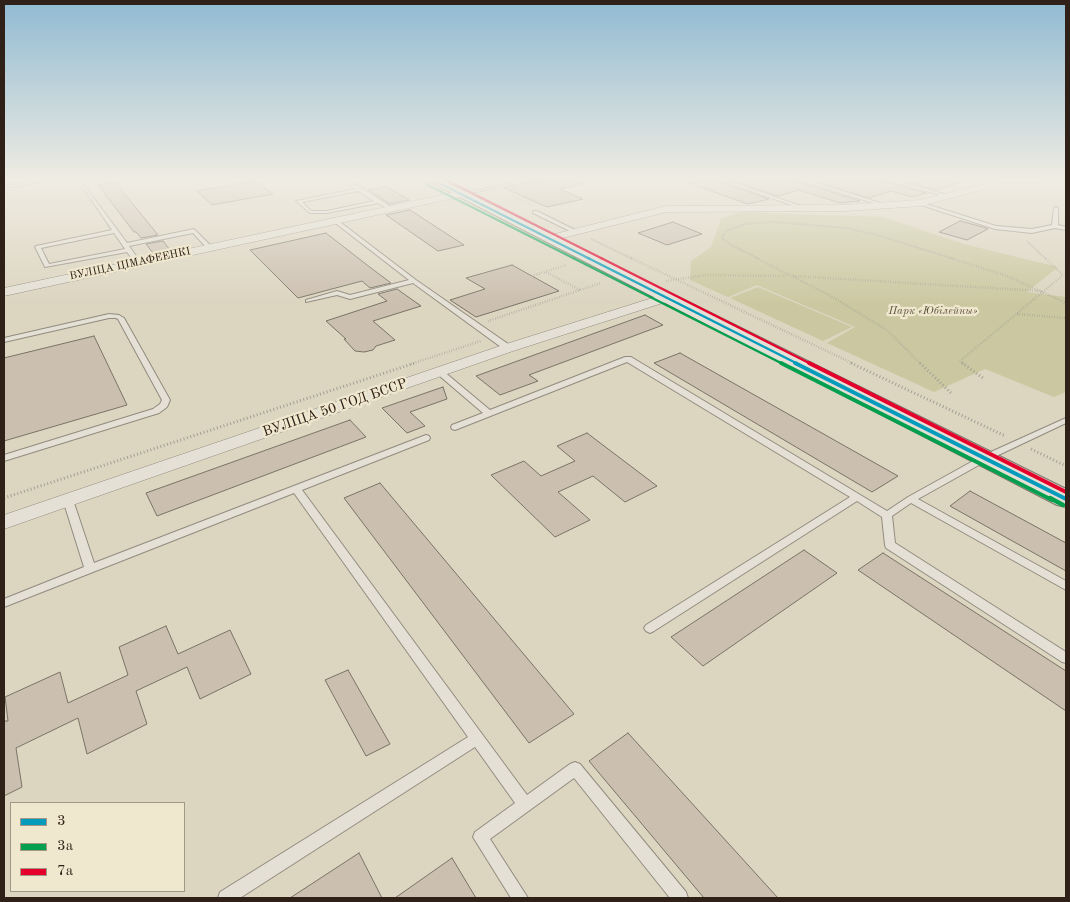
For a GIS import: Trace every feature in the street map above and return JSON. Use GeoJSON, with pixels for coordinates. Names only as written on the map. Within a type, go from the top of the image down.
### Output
{"type":"FeatureCollection","features":[{"type":"Feature","properties":{"kind":"main road"},"geometry":{"type":"LineString","coordinates":[[514,220],[1066,499]]}},
{"type":"Feature","properties":{"kind":"street","name":"ВУЛІЦА ЦІМАФЕЕНКІ"},"geometry":{"type":"LineString","coordinates":[[4,292],[340,220]]}},
{"type":"Feature","properties":{"kind":"street"},"geometry":{"type":"LineString","coordinates":[[550,238],[620,220]]}},
{"type":"Feature","properties":{"kind":"street","name":"ВУЛІЦА 50 ГОД БССР"},"geometry":{"type":"LineString","coordinates":[[4,522],[508,348],[668,297]]}},
{"type":"Feature","properties":{"kind":"lane"},"geometry":{"type":"LineString","coordinates":[[108,220],[138,262]]}},
{"type":"Feature","properties":{"kind":"lane"},"geometry":{"type":"LineString","coordinates":[[552,220],[574,231]]}},
{"type":"Feature","properties":{"kind":"lane"},"geometry":{"type":"LineString","coordinates":[[973,220],[995,227],[1032,231],[1055,226],[1066,229]]}},
{"type":"Feature","properties":{"kind":"lane"},"geometry":{"type":"LineString","coordinates":[[1055,220],[1055,226]]}},
{"type":"Feature","properties":{"kind":"lane"},"geometry":{"type":"LineString","coordinates":[[336,221],[414,281],[508,348]]}},
{"type":"Feature","properties":{"kind":"lane"},"geometry":{"type":"LineString","coordinates":[[116,232],[38,247],[46,266],[194,232],[209,247]]}},
{"type":"Feature","properties":{"kind":"lane"},"geometry":{"type":"LineString","coordinates":[[308,301],[337,294],[350,297],[414,281]]}},
{"type":"Feature","properties":{"kind":"lane"},"geometry":{"type":"LineString","coordinates":[[4,340],[117,316],[121,318],[166,400],[164,405],[156,411],[4,458]]}},
{"type":"Feature","properties":{"kind":"lane"},"geometry":{"type":"LineString","coordinates":[[455,427],[628,359],[887,515]]}},
{"type":"Feature","properties":{"kind":"lane"},"geometry":{"type":"LineString","coordinates":[[439,372],[488,413]]}},
{"type":"Feature","properties":{"kind":"lane"},"geometry":{"type":"LineString","coordinates":[[887,515],[911,499],[985,458],[1066,420]]}},
{"type":"Feature","properties":{"kind":"lane"},"geometry":{"type":"LineString","coordinates":[[4,603],[426,438]]}},
{"type":"Feature","properties":{"kind":"lane"},"geometry":{"type":"LineString","coordinates":[[296,488],[524,805]]}},
{"type":"Feature","properties":{"kind":"lane"},"geometry":{"type":"LineString","coordinates":[[650,628],[856,496]]}},
{"type":"Feature","properties":{"kind":"lane"},"geometry":{"type":"LineString","coordinates":[[911,499],[1066,586]]}},
{"type":"Feature","properties":{"kind":"lane"},"geometry":{"type":"LineString","coordinates":[[68,500],[90,569]]}},
{"type":"Feature","properties":{"kind":"lane"},"geometry":{"type":"LineString","coordinates":[[887,515],[890,545],[1066,658]]}},
{"type":"Feature","properties":{"kind":"lane"},"geometry":{"type":"LineString","coordinates":[[226,898],[477,739]]}},
{"type":"Feature","properties":{"kind":"lane"},"geometry":{"type":"LineString","coordinates":[[520,898],[480,837],[575,769],[680,898]]}},
{"type":"Feature","properties":{"kind":"path"},"geometry":{"type":"LineString","coordinates":[[952,394],[887,330],[829,295],[731,245],[722,238],[726,231],[745,224],[776,222],[846,228],[877,235],[1007,276],[1066,302]]}},
{"type":"Feature","properties":{"kind":"path"},"geometry":{"type":"LineString","coordinates":[[983,378],[960,361],[1065,275],[1015,229]]}},
{"type":"Feature","properties":{"kind":"path"},"geometry":{"type":"LineString","coordinates":[[574,231],[1066,466]]}},
{"type":"Feature","properties":{"kind":"path"},"geometry":{"type":"LineString","coordinates":[[532,276],[566,265]]}},
{"type":"Feature","properties":{"kind":"path"},"geometry":{"type":"LineString","coordinates":[[546,272],[581,290]]}},
{"type":"Feature","properties":{"kind":"path"},"geometry":{"type":"LineString","coordinates":[[673,279],[706,275],[789,276],[1044,291]]}},
{"type":"Feature","properties":{"kind":"path"},"geometry":{"type":"LineString","coordinates":[[476,325],[601,283]]}},
{"type":"Feature","properties":{"kind":"path"},"geometry":{"type":"LineString","coordinates":[[1017,314],[1066,318]]}},
{"type":"Feature","properties":{"kind":"path"},"geometry":{"type":"LineString","coordinates":[[4,498],[492,337]]}},
{"type":"Feature","properties":{"kind":"green space","name":"Парк «Юбілейны»"},"geometry":{"type":"Polygon","coordinates":[[[720,220],[892,220],[964,244],[1058,267],[1027,292],[1066,297],[1066,392],[1054,397],[985,369],[934,392],[827,343],[855,327],[757,285],[728,297],[690,280],[691,261],[711,247],[720,220]]]}},
{"type":"Feature","properties":{"kind":"green space"},"geometry":{"type":"Polygon","coordinates":[[[758,287],[852,327],[823,341],[730,298],[758,287]]]}},
{"type":"Feature","properties":{"kind":"building"},"geometry":{"type":"Polygon","coordinates":[[[125,220],[146,220],[158,235],[141,238],[125,220]]]}},
{"type":"Feature","properties":{"kind":"building"},"geometry":{"type":"Polygon","coordinates":[[[393,220],[426,220],[464,245],[438,251],[393,220]]]}},
{"type":"Feature","properties":{"kind":"building"},"geometry":{"type":"Polygon","coordinates":[[[960,221],[988,229],[967,240],[939,232],[960,221]]]}},
{"type":"Feature","properties":{"kind":"building"},"geometry":{"type":"Polygon","coordinates":[[[673,222],[702,234],[667,245],[638,233],[673,222]]]}},
{"type":"Feature","properties":{"kind":"building"},"geometry":{"type":"Polygon","coordinates":[[[326,233],[391,283],[370,288],[362,281],[298,298],[250,250],[326,233]]]}},
{"type":"Feature","properties":{"kind":"building"},"geometry":{"type":"Polygon","coordinates":[[[163,241],[170,250],[153,253],[146,244],[163,241]]]}},
{"type":"Feature","properties":{"kind":"building"},"geometry":{"type":"Polygon","coordinates":[[[512,265],[559,291],[476,317],[450,300],[485,289],[466,278],[512,265]]]}},
{"type":"Feature","properties":{"kind":"building"},"geometry":{"type":"Polygon","coordinates":[[[397,289],[421,306],[373,321],[395,340],[376,346],[373,350],[355,351],[344,339],[346,339],[326,321],[387,301],[378,294],[397,289]]]}},
{"type":"Feature","properties":{"kind":"building"},"geometry":{"type":"Polygon","coordinates":[[[645,315],[663,325],[529,375],[538,381],[500,395],[476,376],[645,315]]]}},
{"type":"Feature","properties":{"kind":"building"},"geometry":{"type":"Polygon","coordinates":[[[94,336],[127,405],[4,441],[4,358],[94,336]]]}},
{"type":"Feature","properties":{"kind":"building"},"geometry":{"type":"Polygon","coordinates":[[[680,353],[898,476],[872,492],[654,363],[680,353]]]}},
{"type":"Feature","properties":{"kind":"building"},"geometry":{"type":"Polygon","coordinates":[[[443,387],[447,399],[410,412],[425,426],[407,433],[382,408],[443,387]]]}},
{"type":"Feature","properties":{"kind":"building"},"geometry":{"type":"Polygon","coordinates":[[[350,420],[366,437],[157,516],[146,493],[350,420]]]}},
{"type":"Feature","properties":{"kind":"building"},"geometry":{"type":"Polygon","coordinates":[[[587,433],[657,486],[625,502],[593,476],[558,492],[590,520],[555,537],[491,475],[524,461],[541,476],[575,461],[557,446],[587,433]]]}},
{"type":"Feature","properties":{"kind":"building"},"geometry":{"type":"Polygon","coordinates":[[[380,483],[574,714],[529,743],[344,498],[380,483]]]}},
{"type":"Feature","properties":{"kind":"building"},"geometry":{"type":"Polygon","coordinates":[[[970,491],[1066,543],[1066,571],[950,506],[970,491]]]}},
{"type":"Feature","properties":{"kind":"building"},"geometry":{"type":"Polygon","coordinates":[[[804,550],[837,573],[703,666],[671,637],[804,550]]]}},
{"type":"Feature","properties":{"kind":"building"},"geometry":{"type":"Polygon","coordinates":[[[883,553],[1066,671],[1066,711],[858,570],[883,553]]]}},
{"type":"Feature","properties":{"kind":"building"},"geometry":{"type":"Polygon","coordinates":[[[166,626],[178,654],[230,630],[251,674],[200,699],[187,667],[136,691],[147,724],[87,754],[78,718],[16,748],[22,787],[4,796],[4,721],[8,721],[5,697],[60,672],[68,703],[128,675],[119,647],[166,626]]]}},
{"type":"Feature","properties":{"kind":"building"},"geometry":{"type":"Polygon","coordinates":[[[348,670],[390,744],[366,756],[325,680],[348,670]]]}},
{"type":"Feature","properties":{"kind":"building"},"geometry":{"type":"Polygon","coordinates":[[[628,733],[778,898],[704,898],[589,761],[628,733]]]}},
{"type":"Feature","properties":{"kind":"building"},"geometry":{"type":"Polygon","coordinates":[[[359,853],[382,898],[290,898],[359,853]]]}},
{"type":"Feature","properties":{"kind":"building"},"geometry":{"type":"Polygon","coordinates":[[[452,858],[476,898],[395,898],[452,858]]]}},
{"type":"Feature","properties":{"kind":"transit line","name":"3а"},"geometry":{"type":"LineString","coordinates":[[498,220],[1063,505]]}},
{"type":"Feature","properties":{"kind":"transit line","name":"3"},"geometry":{"type":"LineString","coordinates":[[513,220],[1066,499]]}},
{"type":"Feature","properties":{"kind":"transit line","name":"7а"},"geometry":{"type":"LineString","coordinates":[[526,220],[1066,492]]}}]}
